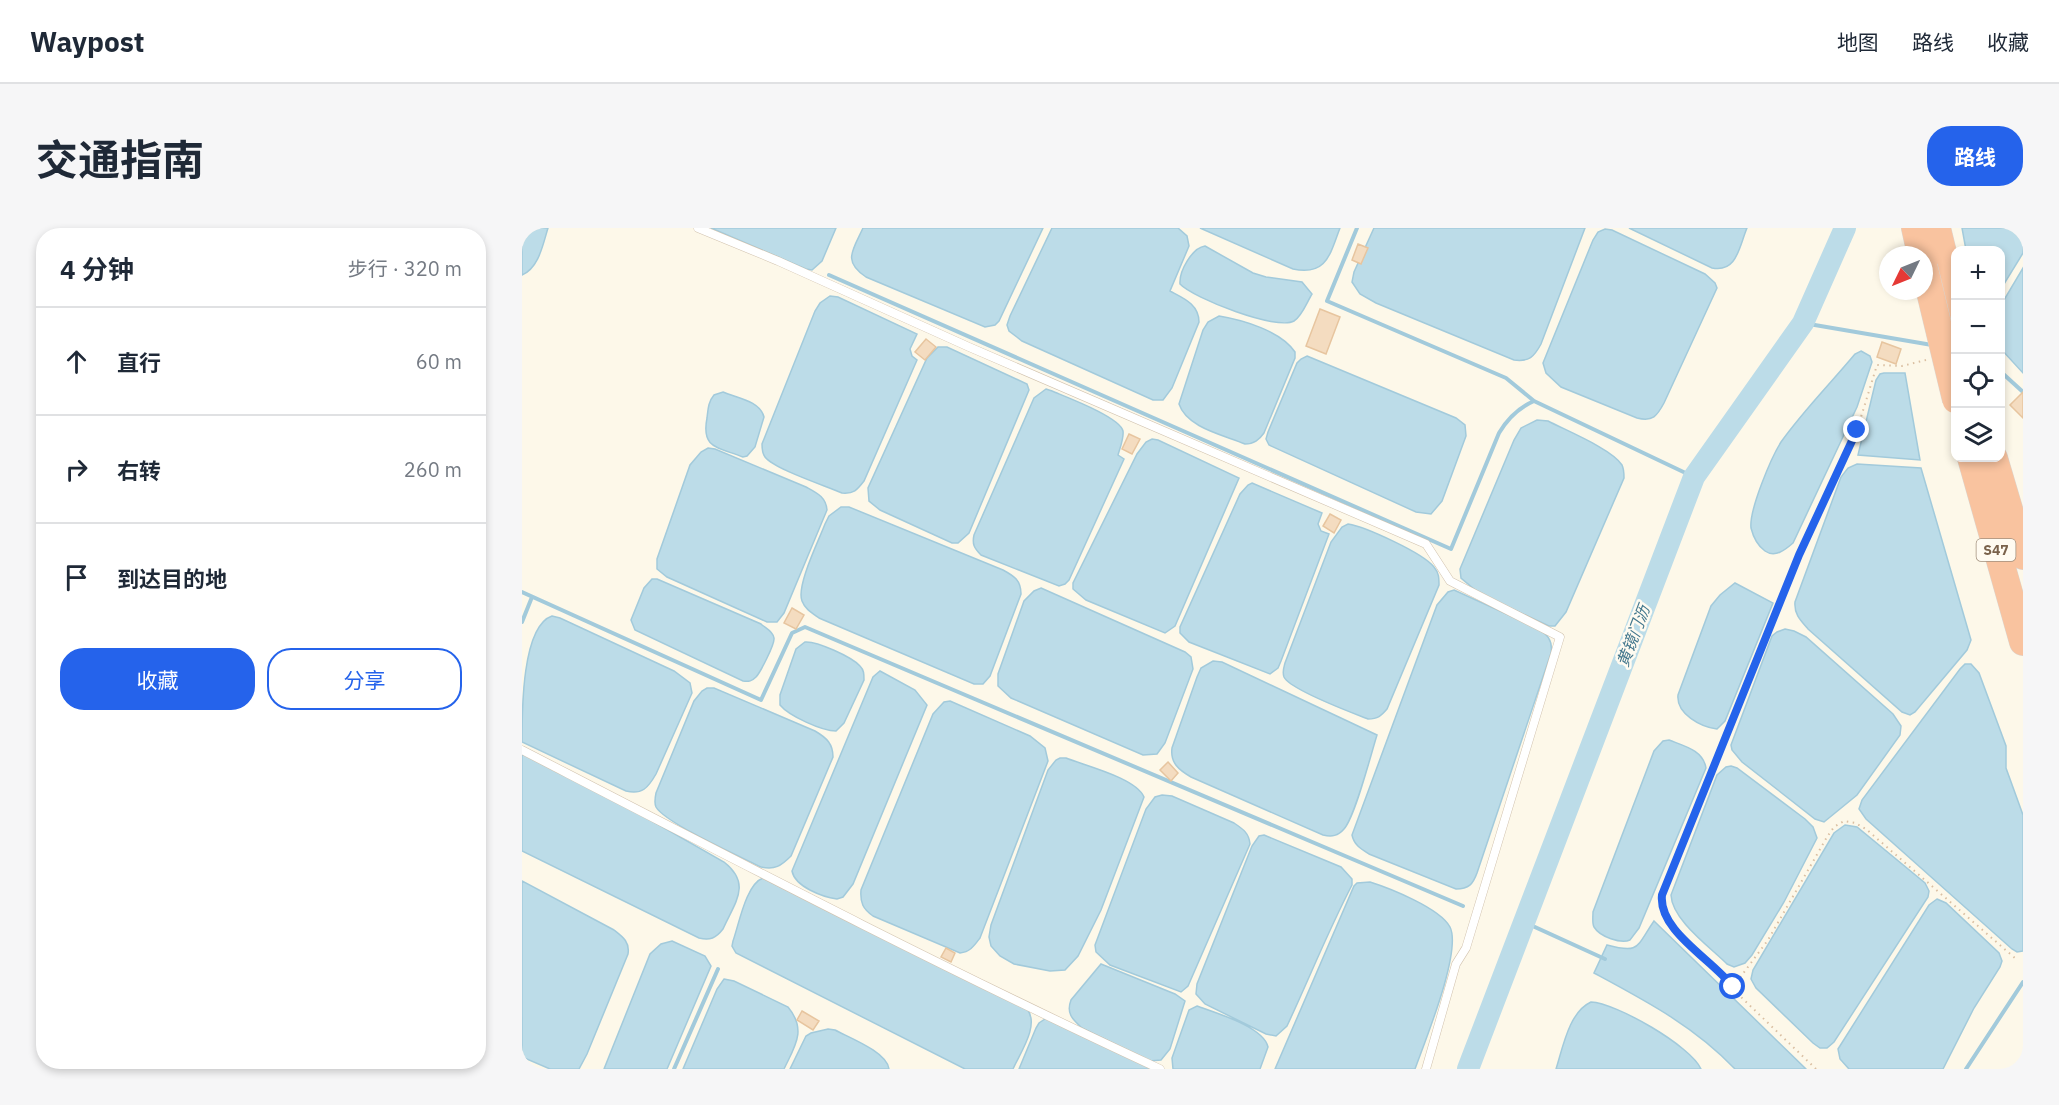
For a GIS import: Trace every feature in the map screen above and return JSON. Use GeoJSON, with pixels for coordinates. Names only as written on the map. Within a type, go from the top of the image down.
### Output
{"type":"FeatureCollection","features":[{"type":"Feature","properties":{"kind":"highway"},"geometry":{"type":"LineString","coordinates":[[1915,228],[1919,246]]}},
{"type":"Feature","properties":{"kind":"highway"},"geometry":{"type":"LineString","coordinates":[[1937,228],[1955,300]]}},
{"type":"Feature","properties":{"kind":"highway"},"geometry":{"type":"LineString","coordinates":[[1932,300],[1951,379]]}},
{"type":"Feature","properties":{"kind":"highway","name":"S47"},"geometry":{"type":"LineString","coordinates":[[1972,462],[2023,642]]}},
{"type":"Feature","properties":{"kind":"highway","name":"S47"},"geometry":{"type":"LineString","coordinates":[[1995,462],[2023,556]]}},
{"type":"Feature","properties":{"kind":"lane"},"geometry":{"type":"LineString","coordinates":[[698,228],[1426,544],[1450,581],[1560,637],[1466,948],[1456,964],[1426,1069]]}},
{"type":"Feature","properties":{"kind":"lane"},"geometry":{"type":"LineString","coordinates":[[522,750],[712,848],[1082,1033],[1160,1069]]}},
{"type":"Feature","properties":{"kind":"path"},"geometry":{"type":"LineString","coordinates":[[1816,1069],[1670,926],[1660,906],[1662,895],[1799,555],[1857,430],[1877,365],[1902,366],[1934,358]]}},
{"type":"Feature","properties":{"kind":"path"},"geometry":{"type":"LineString","coordinates":[[1733,987],[1768,940],[1827,837],[1834,827],[1844,820],[1866,829],[2016,959]]}},
{"type":"Feature","properties":{"kind":"water"},"geometry":{"type":"Polygon","coordinates":[[[522,228],[548,228],[533,267],[522,275],[522,228]]]}},
{"type":"Feature","properties":{"kind":"water"},"geometry":{"type":"Polygon","coordinates":[[[711,228],[836,228],[822,261],[812,270],[711,228]]]}},
{"type":"Feature","properties":{"kind":"water"},"geometry":{"type":"Polygon","coordinates":[[[863,228],[1043,228],[999,321],[995,325],[985,327],[866,277],[854,266],[852,260],[853,249],[863,228]]]}},
{"type":"Feature","properties":{"kind":"water"},"geometry":{"type":"Polygon","coordinates":[[[1052,228],[1178,228],[1187,236],[1189,246],[1170,291],[1193,306],[1199,322],[1172,388],[1163,400],[1153,400],[1022,341],[1009,331],[1007,325],[1010,316],[1052,228]]]}},
{"type":"Feature","properties":{"kind":"water"},"geometry":{"type":"Polygon","coordinates":[[[1200,228],[1340,228],[1326,261],[1313,269],[1304,270],[1293,269],[1200,228]]]}},
{"type":"Feature","properties":{"kind":"water"},"geometry":{"type":"Polygon","coordinates":[[[1374,228],[1585,228],[1541,344],[1530,358],[1514,360],[1376,303],[1360,294],[1352,282],[1354,272],[1374,228]]]}},
{"type":"Feature","properties":{"kind":"water"},"geometry":{"type":"Polygon","coordinates":[[[1629,228],[1747,228],[1732,263],[1727,267],[1712,268],[1629,228]]]}},
{"type":"Feature","properties":{"kind":"water"},"geometry":{"type":"Polygon","coordinates":[[[1962,228],[2023,228],[2023,253],[2005,282],[2005,246],[1965,246],[1962,228]]]}},
{"type":"Feature","properties":{"kind":"water"},"geometry":{"type":"Polygon","coordinates":[[[1605,229],[1612,230],[1705,274],[1717,288],[1664,403],[1657,415],[1647,419],[1637,418],[1561,387],[1546,373],[1543,363],[1593,240],[1598,232],[1605,229]]]}},
{"type":"Feature","properties":{"kind":"water"},"geometry":{"type":"Polygon","coordinates":[[[1205,246],[1253,273],[1302,282],[1312,294],[1304,309],[1294,321],[1285,323],[1271,321],[1236,312],[1188,290],[1180,284],[1182,273],[1191,255],[1205,246]]]}},
{"type":"Feature","properties":{"kind":"water"},"geometry":{"type":"Polygon","coordinates":[[[2023,268],[2023,373],[2005,353],[2005,298],[2023,268]]]}},
{"type":"Feature","properties":{"kind":"water"},"geometry":{"type":"Polygon","coordinates":[[[830,296],[838,297],[917,334],[910,349],[912,356],[917,360],[864,481],[850,493],[842,493],[779,467],[765,457],[762,449],[815,311],[820,303],[830,296]]]}},
{"type":"Feature","properties":{"kind":"water"},"geometry":{"type":"Polygon","coordinates":[[[1219,316],[1239,320],[1271,332],[1295,352],[1295,358],[1264,433],[1258,440],[1251,443],[1245,444],[1198,425],[1183,412],[1179,404],[1203,330],[1208,322],[1219,316]]]}},
{"type":"Feature","properties":{"kind":"water"},"geometry":{"type":"Polygon","coordinates":[[[938,347],[947,347],[1027,384],[1029,390],[969,533],[958,543],[952,543],[880,510],[869,501],[868,488],[927,358],[938,347]]]}},
{"type":"Feature","properties":{"kind":"water"},"geometry":{"type":"Polygon","coordinates":[[[1861,351],[1870,356],[1872,362],[1857,407],[1793,543],[1780,552],[1769,553],[1762,549],[1754,537],[1751,520],[1757,497],[1772,460],[1781,442],[1798,419],[1855,354],[1861,351]]]}},
{"type":"Feature","properties":{"kind":"water"},"geometry":{"type":"Polygon","coordinates":[[[1307,356],[1456,418],[1465,425],[1466,436],[1442,501],[1431,514],[1416,512],[1269,445],[1266,439],[1268,432],[1297,363],[1307,356]]]}},
{"type":"Feature","properties":{"kind":"water"},"geometry":{"type":"Polygon","coordinates":[[[1905,373],[1920,460],[1858,455],[1876,380],[1880,374],[1905,373]]]}},
{"type":"Feature","properties":{"kind":"water"},"geometry":{"type":"Polygon","coordinates":[[[1046,389],[1103,414],[1113,420],[1123,431],[1118,455],[1124,459],[1069,580],[1059,586],[981,555],[973,541],[1034,398],[1046,389]]]}},
{"type":"Feature","properties":{"kind":"water"},"geometry":{"type":"Polygon","coordinates":[[[723,392],[758,407],[764,417],[755,447],[747,456],[743,457],[713,445],[707,436],[709,403],[714,395],[723,392]]]}},
{"type":"Feature","properties":{"kind":"water"},"geometry":{"type":"Polygon","coordinates":[[[1537,420],[1548,421],[1599,446],[1617,459],[1624,473],[1624,478],[1566,612],[1555,626],[1549,626],[1480,594],[1461,578],[1460,569],[1514,440],[1521,428],[1537,420]]]}},
{"type":"Feature","properties":{"kind":"water"},"geometry":{"type":"Polygon","coordinates":[[[1152,439],[1239,478],[1175,626],[1165,633],[1086,600],[1073,589],[1073,583],[1137,454],[1146,442],[1152,439]]]}},
{"type":"Feature","properties":{"kind":"water"},"geometry":{"type":"Polygon","coordinates":[[[708,448],[806,487],[817,493],[825,502],[827,510],[784,613],[777,622],[767,622],[667,577],[657,569],[657,559],[690,465],[701,452],[708,448]]]}},
{"type":"Feature","properties":{"kind":"water"},"geometry":{"type":"Polygon","coordinates":[[[1857,464],[1921,468],[1971,640],[1967,650],[1910,715],[1902,712],[1808,629],[1795,610],[1795,602],[1841,477],[1848,468],[1857,464]]]}},
{"type":"Feature","properties":{"kind":"water"},"geometry":{"type":"Polygon","coordinates":[[[1252,483],[1322,513],[1318,524],[1321,531],[1329,534],[1281,661],[1278,668],[1270,674],[1189,642],[1180,633],[1180,627],[1240,494],[1252,483]]]}},
{"type":"Feature","properties":{"kind":"water"},"geometry":{"type":"Polygon","coordinates":[[[841,507],[849,507],[1003,570],[1016,579],[1020,585],[1021,594],[990,676],[983,684],[974,684],[819,618],[809,611],[802,601],[802,585],[829,516],[841,507]]]}},
{"type":"Feature","properties":{"kind":"water"},"geometry":{"type":"Polygon","coordinates":[[[1348,524],[1380,535],[1407,548],[1428,561],[1437,571],[1439,578],[1439,585],[1387,709],[1379,717],[1371,719],[1309,694],[1289,682],[1283,673],[1331,542],[1342,527],[1348,524]]]}},
{"type":"Feature","properties":{"kind":"water"},"geometry":{"type":"Polygon","coordinates":[[[652,579],[657,579],[761,624],[771,632],[774,638],[772,646],[756,677],[750,681],[743,681],[635,630],[631,620],[644,588],[652,579]]]}},
{"type":"Feature","properties":{"kind":"water"},"geometry":{"type":"Polygon","coordinates":[[[1735,583],[1773,603],[1725,721],[1717,729],[1704,726],[1685,714],[1678,702],[1678,695],[1711,606],[1735,583]]]}},
{"type":"Feature","properties":{"kind":"water"},"geometry":{"type":"Polygon","coordinates":[[[1041,588],[1185,652],[1191,657],[1193,669],[1165,743],[1157,754],[1143,755],[1011,698],[998,686],[998,674],[1024,601],[1034,591],[1041,588]]]}},
{"type":"Feature","properties":{"kind":"water"},"geometry":{"type":"Polygon","coordinates":[[[1454,590],[1537,628],[1544,633],[1551,644],[1551,653],[1475,877],[1467,887],[1460,889],[1369,854],[1356,844],[1352,835],[1437,605],[1448,592],[1454,590]]]}},
{"type":"Feature","properties":{"kind":"water"},"geometry":{"type":"Polygon","coordinates":[[[552,616],[674,671],[690,683],[692,693],[656,774],[644,789],[636,792],[626,791],[522,742],[522,710],[529,652],[542,623],[552,616]]]}},
{"type":"Feature","properties":{"kind":"water"},"geometry":{"type":"Polygon","coordinates":[[[1785,629],[1806,637],[1893,714],[1901,726],[1900,735],[1857,795],[1824,822],[1815,819],[1742,762],[1732,750],[1731,745],[1772,636],[1785,629]]]}},
{"type":"Feature","properties":{"kind":"water"},"geometry":{"type":"Polygon","coordinates":[[[805,642],[818,644],[842,654],[856,662],[863,671],[864,680],[844,723],[836,731],[806,722],[780,705],[780,695],[796,649],[805,642]]]}},
{"type":"Feature","properties":{"kind":"water"},"geometry":{"type":"Polygon","coordinates":[[[1213,661],[1222,662],[1377,735],[1353,812],[1344,829],[1337,835],[1323,835],[1191,777],[1176,766],[1172,758],[1172,748],[1197,677],[1201,668],[1213,661]]]}},
{"type":"Feature","properties":{"kind":"water"},"geometry":{"type":"Polygon","coordinates":[[[1965,664],[1971,664],[1979,673],[2006,746],[2006,768],[2023,815],[2023,951],[2017,952],[2012,949],[1866,819],[1859,809],[1862,800],[1965,664]]]}},
{"type":"Feature","properties":{"kind":"water"},"geometry":{"type":"Polygon","coordinates":[[[880,671],[915,690],[927,705],[853,884],[843,897],[831,898],[798,882],[792,871],[873,677],[880,671]]]}},
{"type":"Feature","properties":{"kind":"water"},"geometry":{"type":"Polygon","coordinates":[[[707,688],[714,688],[815,731],[826,739],[832,748],[833,757],[791,856],[778,866],[761,867],[721,848],[673,822],[655,805],[656,793],[694,701],[707,688]]]}},
{"type":"Feature","properties":{"kind":"water"},"geometry":{"type":"Polygon","coordinates":[[[950,701],[1030,736],[1045,748],[1048,761],[980,938],[969,950],[960,953],[873,916],[863,905],[861,895],[861,890],[933,714],[944,702],[950,701]]]}},
{"type":"Feature","properties":{"kind":"water"},"geometry":{"type":"Polygon","coordinates":[[[1669,740],[1697,753],[1706,768],[1639,928],[1630,940],[1616,940],[1597,931],[1593,924],[1593,912],[1654,751],[1663,741],[1669,740]]]}},
{"type":"Feature","properties":{"kind":"water"},"geometry":{"type":"Polygon","coordinates":[[[522,754],[589,785],[724,862],[737,878],[739,886],[736,902],[723,929],[710,939],[699,938],[522,851],[522,754]]]}},
{"type":"Feature","properties":{"kind":"water"},"geometry":{"type":"Polygon","coordinates":[[[1060,758],[1066,758],[1121,778],[1139,790],[1144,797],[1101,910],[1078,956],[1065,970],[1050,971],[1014,964],[1000,956],[991,946],[989,937],[991,925],[1048,770],[1060,758]]]}},
{"type":"Feature","properties":{"kind":"water"},"geometry":{"type":"Polygon","coordinates":[[[1726,767],[1737,768],[1805,819],[1813,827],[1817,838],[1784,902],[1752,955],[1745,963],[1734,967],[1727,964],[1685,923],[1673,904],[1671,895],[1717,775],[1726,767]]]}},
{"type":"Feature","properties":{"kind":"water"},"geometry":{"type":"Polygon","coordinates":[[[1172,796],[1234,823],[1245,832],[1250,844],[1188,986],[1181,992],[1110,965],[1096,952],[1095,945],[1146,809],[1155,797],[1172,796]]]}},
{"type":"Feature","properties":{"kind":"water"},"geometry":{"type":"Polygon","coordinates":[[[1845,825],[1857,827],[1925,883],[1929,891],[1928,897],[1834,1042],[1827,1048],[1820,1048],[1756,988],[1751,979],[1753,970],[1834,833],[1845,825]]]}},
{"type":"Feature","properties":{"kind":"water"},"geometry":{"type":"Polygon","coordinates":[[[1264,835],[1341,867],[1352,879],[1352,885],[1287,1026],[1276,1036],[1266,1034],[1205,1004],[1196,994],[1197,984],[1252,846],[1259,836],[1264,835]]]}},
{"type":"Feature","properties":{"kind":"water"},"geometry":{"type":"Polygon","coordinates":[[[763,878],[1027,1009],[1031,1023],[1030,1031],[1013,1069],[965,1069],[736,953],[732,946],[744,905],[752,888],[763,878]]]}},
{"type":"Feature","properties":{"kind":"water"},"geometry":{"type":"Polygon","coordinates":[[[522,881],[614,930],[628,946],[628,954],[579,1069],[550,1069],[522,1057],[522,881]]]}},
{"type":"Feature","properties":{"kind":"water"},"geometry":{"type":"Polygon","coordinates":[[[1370,882],[1425,906],[1450,927],[1451,955],[1447,975],[1415,1069],[1275,1069],[1354,886],[1357,883],[1370,882]]]}},
{"type":"Feature","properties":{"kind":"water"},"geometry":{"type":"Polygon","coordinates":[[[1937,899],[1946,903],[1999,953],[2002,961],[2000,967],[1974,1008],[1943,1069],[1849,1069],[1840,1059],[1838,1049],[1929,905],[1937,899]]]}},
{"type":"Feature","properties":{"kind":"water"},"geometry":{"type":"Polygon","coordinates":[[[1654,921],[1806,1069],[1735,1069],[1686,1027],[1651,1004],[1594,973],[1607,945],[1626,949],[1636,946],[1654,921]]]}},
{"type":"Feature","properties":{"kind":"water"},"geometry":{"type":"Polygon","coordinates":[[[672,941],[705,956],[711,966],[667,1069],[604,1069],[650,954],[661,944],[672,941]]]}},
{"type":"Feature","properties":{"kind":"water"},"geometry":{"type":"Polygon","coordinates":[[[1101,964],[1175,994],[1185,1001],[1170,1049],[1161,1060],[1149,1061],[1082,1028],[1073,1019],[1069,1009],[1071,1000],[1101,964]]]}},
{"type":"Feature","properties":{"kind":"water"},"geometry":{"type":"Polygon","coordinates":[[[724,979],[734,981],[788,1007],[794,1015],[797,1023],[797,1038],[784,1069],[683,1069],[717,989],[724,979]]]}},
{"type":"Feature","properties":{"kind":"water"},"geometry":{"type":"Polygon","coordinates":[[[1591,1002],[1617,1010],[1652,1027],[1683,1049],[1701,1069],[1556,1069],[1572,1022],[1583,1007],[1591,1002]]]}},
{"type":"Feature","properties":{"kind":"water"},"geometry":{"type":"Polygon","coordinates":[[[1197,1006],[1249,1027],[1265,1040],[1268,1047],[1260,1069],[1173,1069],[1172,1058],[1189,1010],[1197,1006]]]}},
{"type":"Feature","properties":{"kind":"water"},"geometry":{"type":"Polygon","coordinates":[[[1048,1017],[1161,1069],[1019,1069],[1036,1028],[1048,1017]]]}},
{"type":"Feature","properties":{"kind":"water"},"geometry":{"type":"Polygon","coordinates":[[[828,1029],[835,1030],[875,1051],[887,1063],[889,1069],[790,1069],[806,1036],[828,1029]]]}},
{"type":"Feature","properties":{"kind":"building"},"geometry":{"type":"Polygon","coordinates":[[[1358,244],[1368,248],[1361,264],[1352,260],[1358,244]]]}},
{"type":"Feature","properties":{"kind":"building"},"geometry":{"type":"Polygon","coordinates":[[[1320,309],[1340,317],[1326,354],[1306,346],[1320,309]]]}},
{"type":"Feature","properties":{"kind":"building"},"geometry":{"type":"Polygon","coordinates":[[[926,339],[936,347],[925,360],[915,352],[926,339]]]}},
{"type":"Feature","properties":{"kind":"building"},"geometry":{"type":"Polygon","coordinates":[[[1882,342],[1901,349],[1896,364],[1877,357],[1882,342]]]}},
{"type":"Feature","properties":{"kind":"building"},"geometry":{"type":"Polygon","coordinates":[[[2023,392],[2023,418],[2010,405],[2023,392]]]}},
{"type":"Feature","properties":{"kind":"building"},"geometry":{"type":"Polygon","coordinates":[[[1129,434],[1140,439],[1132,454],[1122,449],[1129,434]]]}},
{"type":"Feature","properties":{"kind":"building"},"geometry":{"type":"Polygon","coordinates":[[[1330,514],[1341,520],[1334,533],[1323,526],[1330,514]]]}},
{"type":"Feature","properties":{"kind":"building"},"geometry":{"type":"Polygon","coordinates":[[[792,608],[804,615],[796,629],[784,623],[792,608]]]}},
{"type":"Feature","properties":{"kind":"building"},"geometry":{"type":"Polygon","coordinates":[[[1168,762],[1178,773],[1171,781],[1160,770],[1168,762]]]}},
{"type":"Feature","properties":{"kind":"building"},"geometry":{"type":"Polygon","coordinates":[[[946,948],[955,953],[951,962],[941,957],[946,948]]]}},
{"type":"Feature","properties":{"kind":"building"},"geometry":{"type":"Polygon","coordinates":[[[802,1011],[819,1021],[813,1030],[797,1020],[802,1011]]]}},
{"type":"Feature","properties":{"kind":"waterway"},"geometry":{"type":"LineString","coordinates":[[1357,228],[1327,301],[1506,378],[1534,401],[1694,477]]}},
{"type":"Feature","properties":{"kind":"waterway","name":"黄镜门沥"},"geometry":{"type":"LineString","coordinates":[[1468,1069],[1694,477],[1803,323],[1845,228]]}},
{"type":"Feature","properties":{"kind":"waterway"},"geometry":{"type":"LineString","coordinates":[[829,275],[1451,549],[1499,433],[1514,414],[1534,401]]}},
{"type":"Feature","properties":{"kind":"waterway"},"geometry":{"type":"LineString","coordinates":[[1803,323],[1932,345]]}},
{"type":"Feature","properties":{"kind":"waterway"},"geometry":{"type":"LineString","coordinates":[[2005,376],[2023,392]]}},
{"type":"Feature","properties":{"kind":"waterway"},"geometry":{"type":"LineString","coordinates":[[522,592],[761,700],[792,633],[805,627],[1463,906]]}},
{"type":"Feature","properties":{"kind":"waterway"},"geometry":{"type":"LineString","coordinates":[[522,622],[532,597]]}},
{"type":"Feature","properties":{"kind":"waterway"},"geometry":{"type":"LineString","coordinates":[[1524,922],[1605,959]]}},
{"type":"Feature","properties":{"kind":"waterway"},"geometry":{"type":"LineString","coordinates":[[674,1069],[718,969]]}},
{"type":"Feature","properties":{"kind":"waterway"},"geometry":{"type":"LineString","coordinates":[[1966,1069],[2023,982]]}},
{"type":"Feature","properties":{"kind":"route"},"geometry":{"type":"LineString","coordinates":[[1733,987],[1670,926],[1660,906],[1662,895],[1799,555],[1857,430]]}}]}
